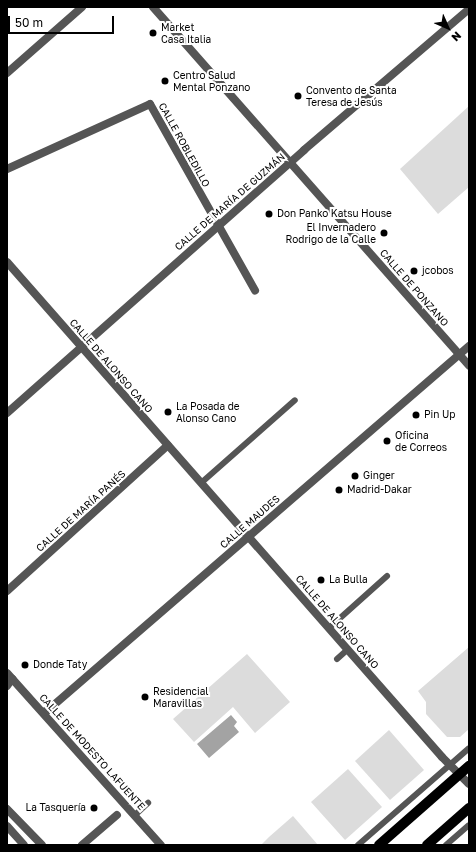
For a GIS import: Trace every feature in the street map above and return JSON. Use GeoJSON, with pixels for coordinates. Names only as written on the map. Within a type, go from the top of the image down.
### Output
{"type":"FeatureCollection","features":[{"type":"Feature","properties":{"kind":"main road"},"geometry":{"type":"LineString","coordinates":[[379,845],[469,766]]}},
{"type":"Feature","properties":{"kind":"main road"},"geometry":{"type":"LineString","coordinates":[[428,845],[469,808]]}},
{"type":"Feature","properties":{"kind":"street"},"geometry":{"type":"LineString","coordinates":[[7,74],[82,7]]}},
{"type":"Feature","properties":{"kind":"street","name":"CALLE DE PONZANO"},"geometry":{"type":"LineString","coordinates":[[153,7],[469,366]]}},
{"type":"Feature","properties":{"kind":"street","name":"CALLE DE MARÍA DE GUZMÁN"},"geometry":{"type":"LineString","coordinates":[[7,413],[290,163],[469,9]]}},
{"type":"Feature","properties":{"kind":"street","name":"CALLE ROBLEDILLO"},"geometry":{"type":"LineString","coordinates":[[7,169],[150,104],[255,290]]}},
{"type":"Feature","properties":{"kind":"street","name":"CALLE DE ALONSO CANO"},"geometry":{"type":"LineString","coordinates":[[7,262],[450,765],[469,784]]}},
{"type":"Feature","properties":{"kind":"street","name":"CALLE MAUDES"},"geometry":{"type":"LineString","coordinates":[[43,712],[48,710],[469,346]]}},
{"type":"Feature","properties":{"kind":"street","name":"CALLE DE MARÍA PANÉS"},"geometry":{"type":"LineString","coordinates":[[7,591],[168,445]]}},
{"type":"Feature","properties":{"kind":"street"},"geometry":{"type":"LineString","coordinates":[[7,686],[10,676]]}},
{"type":"Feature","properties":{"kind":"street","name":"CALLE DE MODESTO LAFUENTE"},"geometry":{"type":"LineString","coordinates":[[10,676],[161,845]]}},
{"type":"Feature","properties":{"kind":"street"},"geometry":{"type":"LineString","coordinates":[[7,809],[42,845]]}},
{"type":"Feature","properties":{"kind":"street"},"geometry":{"type":"LineString","coordinates":[[82,845],[117,815]]}},
{"type":"Feature","properties":{"kind":"street"},"geometry":{"type":"LineString","coordinates":[[7,826],[24,845]]}},
{"type":"Feature","properties":{"kind":"lane"},"geometry":{"type":"LineString","coordinates":[[201,483],[295,400]]}},
{"type":"Feature","properties":{"kind":"lane"},"geometry":{"type":"LineString","coordinates":[[329,628],[387,576]]}},
{"type":"Feature","properties":{"kind":"lane"},"geometry":{"type":"LineString","coordinates":[[337,659],[348,649]]}},
{"type":"Feature","properties":{"kind":"lane"},"geometry":{"type":"LineString","coordinates":[[358,845],[469,748]]}},
{"type":"Feature","properties":{"kind":"lane"},"geometry":{"type":"LineString","coordinates":[[135,815],[148,803]]}},
{"type":"Feature","properties":{"kind":"lane"},"geometry":{"type":"LineString","coordinates":[[446,845],[469,825]]}},
{"type":"Feature","properties":{"kind":"shaded area"},"geometry":{"type":"Polygon","coordinates":[[[469,106],[469,187],[438,214],[400,169],[469,106]]]}},
{"type":"Feature","properties":{"kind":"shaded area"},"geometry":{"type":"Polygon","coordinates":[[[469,647],[469,729],[460,737],[447,737],[426,714],[426,702],[418,691],[469,647]]]}},
{"type":"Feature","properties":{"kind":"shaded area"},"geometry":{"type":"Polygon","coordinates":[[[247,654],[290,702],[255,733],[233,707],[194,742],[173,719],[247,654]]]}},
{"type":"Feature","properties":{"kind":"shaded area"},"geometry":{"type":"Polygon","coordinates":[[[231,715],[237,722],[234,726],[239,732],[209,758],[197,744],[231,715]]]}},
{"type":"Feature","properties":{"kind":"shaded area"},"geometry":{"type":"Polygon","coordinates":[[[389,730],[424,770],[390,800],[355,761],[389,730]]]}},
{"type":"Feature","properties":{"kind":"shaded area"},"geometry":{"type":"Polygon","coordinates":[[[348,769],[382,807],[345,840],[311,802],[348,769]]]}},
{"type":"Feature","properties":{"kind":"shaded area"},"geometry":{"type":"Polygon","coordinates":[[[293,816],[318,845],[261,845],[269,837],[293,816]]]}},
{"type":"Feature","properties":{"kind":"place","name":"Market Casa Italia"},"geometry":{"type":"Point","coordinates":[153,33]}},
{"type":"Feature","properties":{"kind":"place","name":"Centro Salud Mental Ponzano"},"geometry":{"type":"Point","coordinates":[165,81]}},
{"type":"Feature","properties":{"kind":"place","name":"Convento de Santa Teresa de Jesús"},"geometry":{"type":"Point","coordinates":[298,96]}},
{"type":"Feature","properties":{"kind":"place","name":"Don Panko Katsu House"},"geometry":{"type":"Point","coordinates":[269,214]}},
{"type":"Feature","properties":{"kind":"place","name":"El Invernadero Rodrigo de la Calle"},"geometry":{"type":"Point","coordinates":[384,233]}},
{"type":"Feature","properties":{"kind":"place","name":"jcobos"},"geometry":{"type":"Point","coordinates":[414,271]}},
{"type":"Feature","properties":{"kind":"place","name":"La Posada de Alonso Cano"},"geometry":{"type":"Point","coordinates":[168,412]}},
{"type":"Feature","properties":{"kind":"place","name":"Pin Up"},"geometry":{"type":"Point","coordinates":[416,415]}},
{"type":"Feature","properties":{"kind":"place","name":"Oficina de Correos"},"geometry":{"type":"Point","coordinates":[387,441]}},
{"type":"Feature","properties":{"kind":"place","name":"Ginger"},"geometry":{"type":"Point","coordinates":[355,476]}},
{"type":"Feature","properties":{"kind":"place","name":"Madrid-Dakar"},"geometry":{"type":"Point","coordinates":[339,490]}},
{"type":"Feature","properties":{"kind":"place","name":"La Bulla"},"geometry":{"type":"Point","coordinates":[321,580]}},
{"type":"Feature","properties":{"kind":"place","name":"Donde Taty"},"geometry":{"type":"Point","coordinates":[25,665]}},
{"type":"Feature","properties":{"kind":"place","name":"Residencial Maravillas"},"geometry":{"type":"Point","coordinates":[145,697]}},
{"type":"Feature","properties":{"kind":"place","name":"La Tasquería"},"geometry":{"type":"Point","coordinates":[94,808]}}]}
